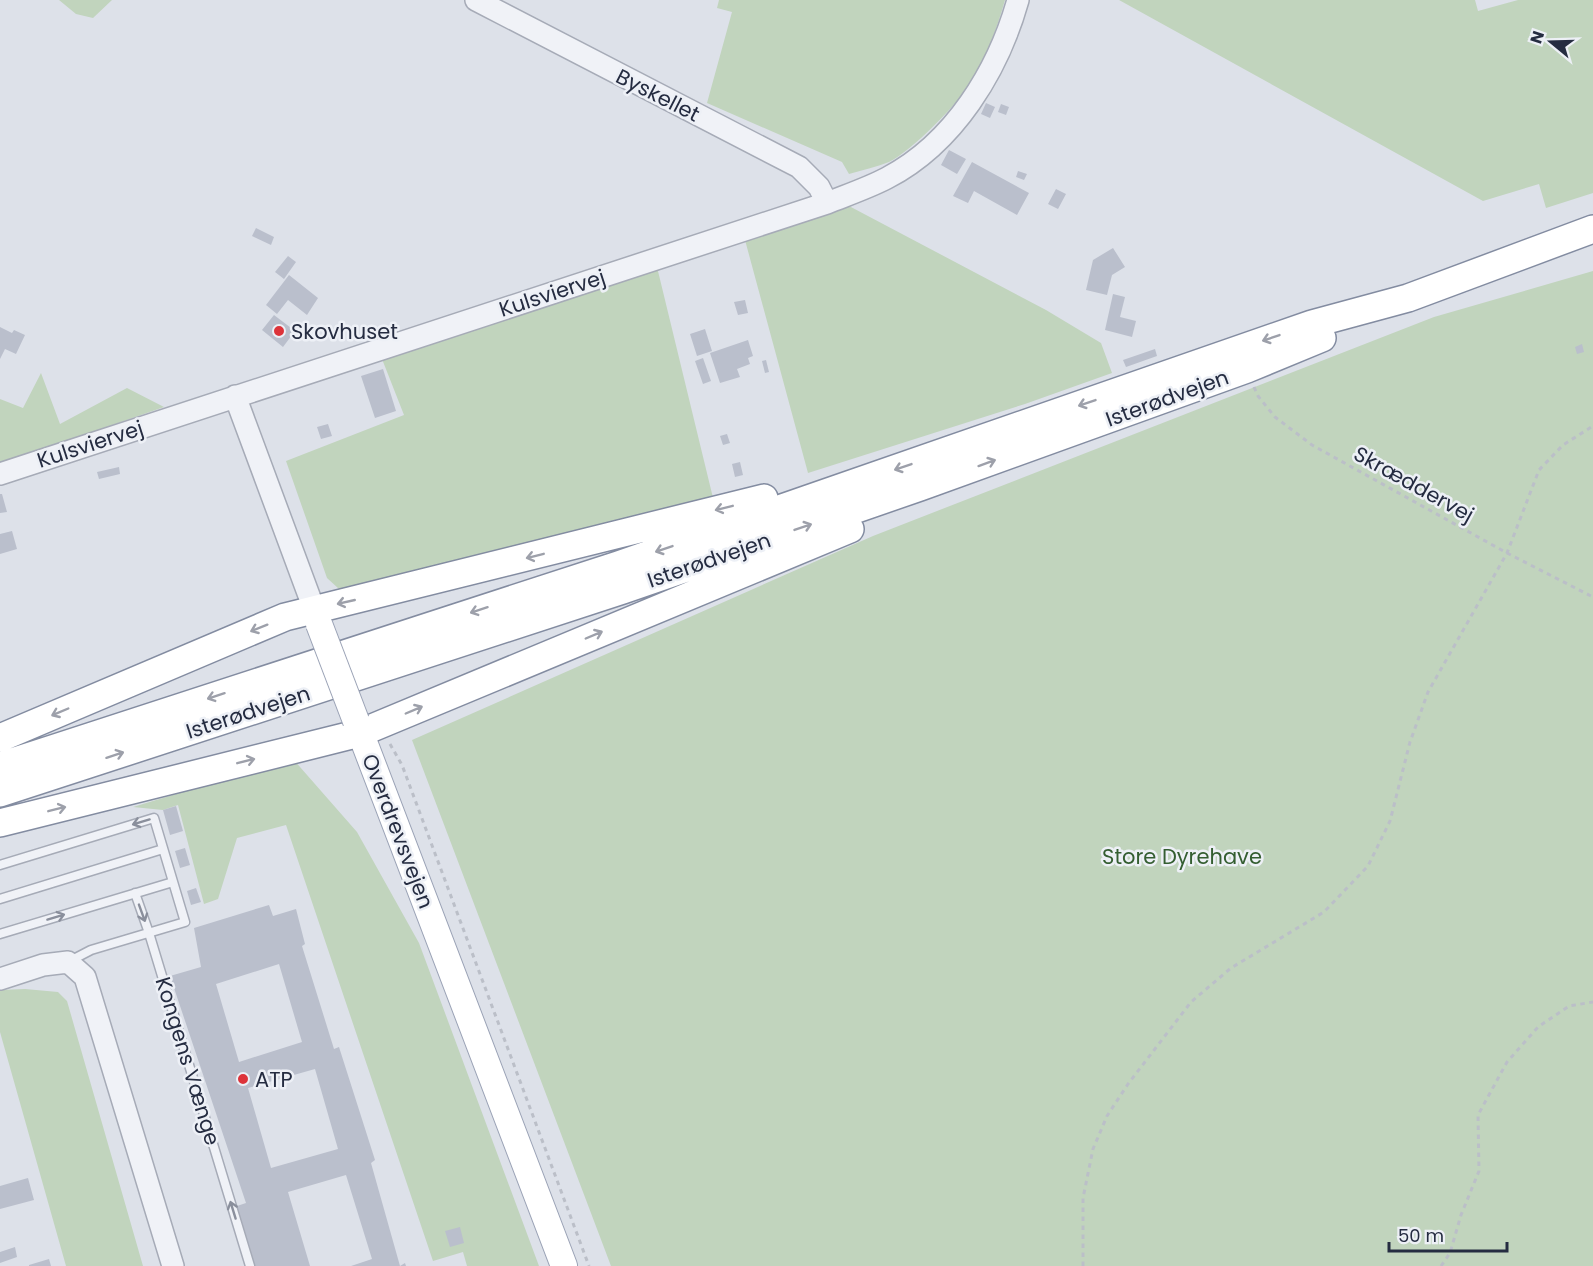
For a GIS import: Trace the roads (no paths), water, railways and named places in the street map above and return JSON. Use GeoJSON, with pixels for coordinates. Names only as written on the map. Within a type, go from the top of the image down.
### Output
{"type":"FeatureCollection","features":[{"type":"Feature","properties":{"kind":"highway","name":"Isterødvejen"},"geometry":{"type":"LineString","coordinates":[[0,793],[624,590],[920,487],[1247,369],[1408,298],[1593,229]]}},
{"type":"Feature","properties":{"kind":"highway","name":"Isterødvejen"},"geometry":{"type":"LineString","coordinates":[[0,766],[618,565],[1312,324],[1408,298]]}},
{"type":"Feature","properties":{"kind":"highway"},"geometry":{"type":"LineString","coordinates":[[0,823],[365,726],[865,523],[920,487]]}},
{"type":"Feature","properties":{"kind":"highway"},"geometry":{"type":"LineString","coordinates":[[0,738],[285,617],[317,616],[544,554],[773,496],[823,495]]}},
{"type":"Feature","properties":{"kind":"main road","name":"Overdrevsvejen"},"geometry":{"type":"LineString","coordinates":[[317,616],[365,726],[564,1266]]}},
{"type":"Feature","properties":{"kind":"street","name":"Byskellet"},"geometry":{"type":"LineString","coordinates":[[477,0],[799,167],[819,187],[827,203]]}},
{"type":"Feature","properties":{"kind":"street","name":"Kulsviervej"},"geometry":{"type":"LineString","coordinates":[[0,474],[827,203],[887,178],[915,160],[945,133],[973,99],[994,64],[1018,0]]}},
{"type":"Feature","properties":{"kind":"street","name":"Overdrevsvejen"},"geometry":{"type":"LineString","coordinates":[[235,396],[317,616]]}},
{"type":"Feature","properties":{"kind":"street"},"geometry":{"type":"LineString","coordinates":[[0,979],[43,965],[68,962],[85,977],[173,1266]]}},
{"type":"Feature","properties":{"kind":"lane"},"geometry":{"type":"LineString","coordinates":[[0,865],[154,818],[185,922],[91,950],[68,962]]}},
{"type":"Feature","properties":{"kind":"lane"},"geometry":{"type":"LineString","coordinates":[[0,899],[163,849]]}},
{"type":"Feature","properties":{"kind":"lane"},"geometry":{"type":"LineString","coordinates":[[0,934],[173,882]]}},
{"type":"Feature","properties":{"kind":"lane","name":"Kongens Vænge"},"geometry":{"type":"LineString","coordinates":[[135,893],[250,1266]]}},
{"type":"Feature","properties":{"kind":"place","name":"Skovhuset"},"geometry":{"type":"Point","coordinates":[279,331]}},
{"type":"Feature","properties":{"kind":"place","name":"ATP"},"geometry":{"type":"Point","coordinates":[243,1079]}},
{"type":"Feature","properties":{"kind":"park label","name":"Store Dyrehave"},"geometry":{"type":"Point","coordinates":[1182,856]}}]}
